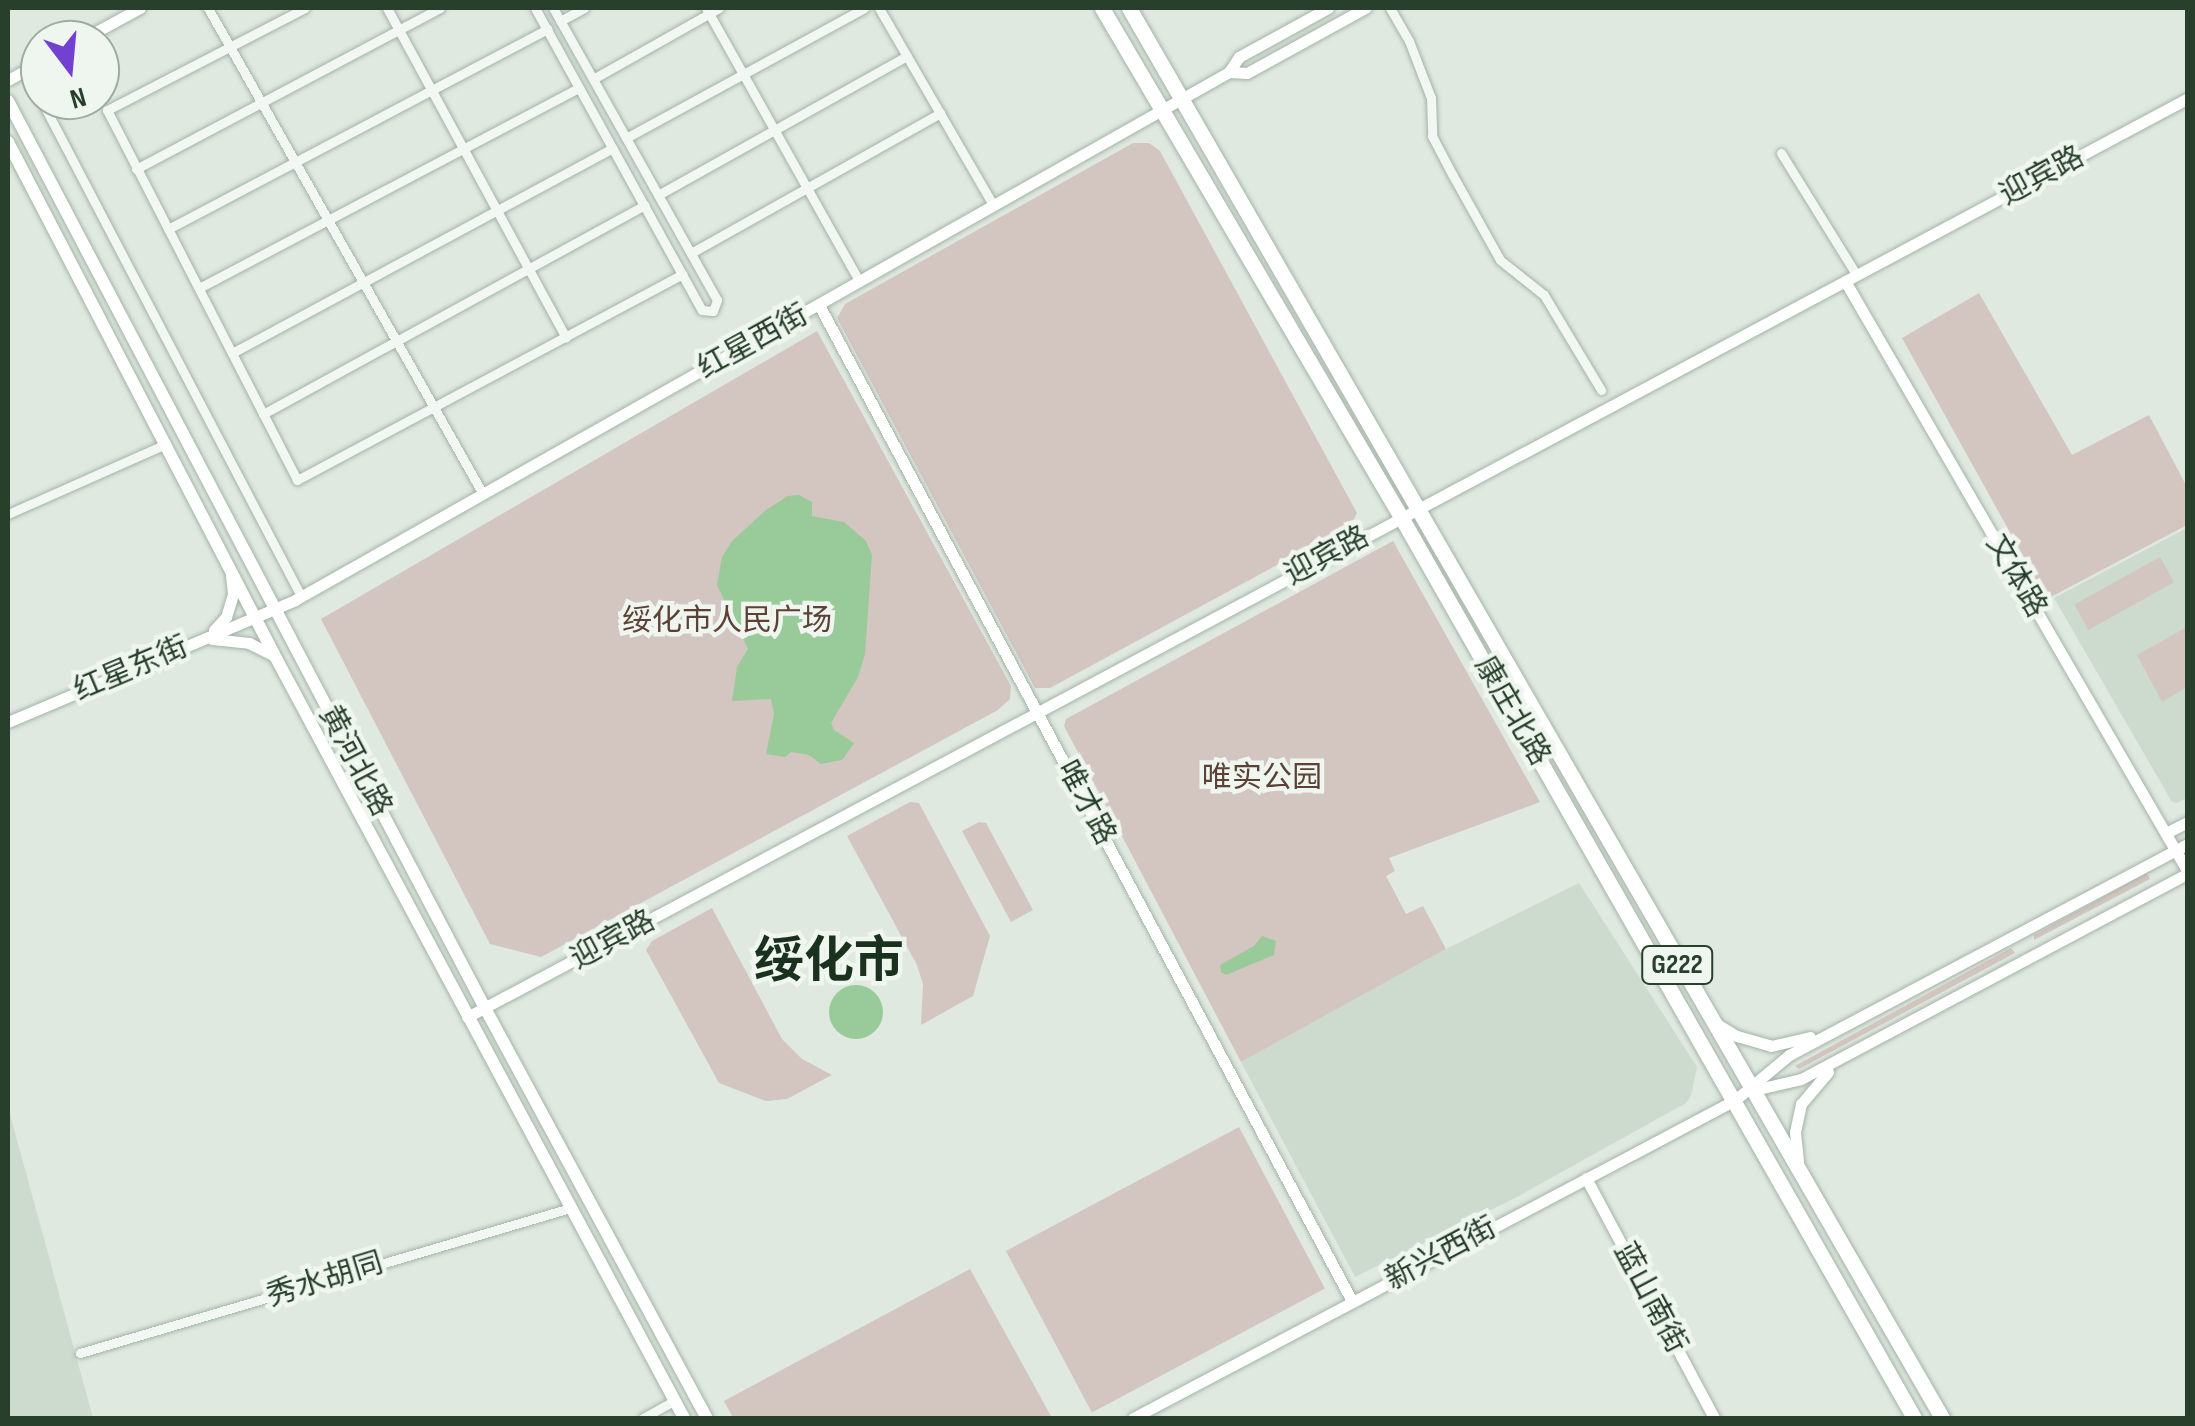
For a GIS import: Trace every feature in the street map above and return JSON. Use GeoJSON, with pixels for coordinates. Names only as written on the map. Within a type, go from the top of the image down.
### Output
{"type":"FeatureCollection","features":[{"type":"Feature","properties":{"kind":"highway","name":"康庄北路"},"geometry":{"type":"LineString","coordinates":[[1102,8],[1160,109],[1409,512],[1801,1175],[1935,1416]]}},
{"type":"Feature","properties":{"kind":"highway","name":"康庄北路"},"geometry":{"type":"LineString","coordinates":[[1130,8],[1914,1418]]}},
{"type":"Feature","properties":{"kind":"main road"},"geometry":{"type":"LineString","coordinates":[[118,20],[140,8]]}},
{"type":"Feature","properties":{"kind":"main road","name":"红星西街"},"geometry":{"type":"LineString","coordinates":[[274,608],[860,282],[1228,72],[1239,56],[1328,8]]}},
{"type":"Feature","properties":{"kind":"main road","name":"红星西街"},"geometry":{"type":"LineString","coordinates":[[1228,72],[1247,73],[1365,8]]}},
{"type":"Feature","properties":{"kind":"main road","name":"迎宾路"},"geometry":{"type":"LineString","coordinates":[[467,1017],[2188,98]]}},
{"type":"Feature","properties":{"kind":"main road","name":"黄河北路"},"geometry":{"type":"LineString","coordinates":[[8,101],[485,1008],[708,1418]]}},
{"type":"Feature","properties":{"kind":"main road","name":"黄河北路"},"geometry":{"type":"LineString","coordinates":[[8,142],[276,658],[684,1418]]}},
{"type":"Feature","properties":{"kind":"main road","name":"文体路"},"geometry":{"type":"LineString","coordinates":[[1850,278],[2166,833],[2182,847],[2188,872]]}},
{"type":"Feature","properties":{"kind":"main road","name":"唯才路"},"geometry":{"type":"LineString","coordinates":[[819,305],[1352,1301]]}},
{"type":"Feature","properties":{"kind":"main road"},"geometry":{"type":"LineString","coordinates":[[198,641],[226,618],[232,594],[229,567]]}},
{"type":"Feature","properties":{"kind":"main road","name":"红星东街"},"geometry":{"type":"LineString","coordinates":[[8,722],[274,608]]}},
{"type":"Feature","properties":{"kind":"main road"},"geometry":{"type":"LineString","coordinates":[[198,641],[239,640],[276,658]]}},
{"type":"Feature","properties":{"kind":"main road"},"geometry":{"type":"LineString","coordinates":[[2166,833],[2188,822]]}},
{"type":"Feature","properties":{"kind":"main road","name":"新兴西街"},"geometry":{"type":"LineString","coordinates":[[1133,1418],[1735,1100],[1789,1055],[2182,847]]}},
{"type":"Feature","properties":{"kind":"main road","name":"新兴西街"},"geometry":{"type":"LineString","coordinates":[[1750,1091],[1801,1079],[2188,872]]}},
{"type":"Feature","properties":{"kind":"main road"},"geometry":{"type":"LineString","coordinates":[[2020,934],[2032,956]]}},
{"type":"Feature","properties":{"kind":"main road"},"geometry":{"type":"LineString","coordinates":[[1709,1020],[1754,1043],[1785,1045],[1887,1004]]}},
{"type":"Feature","properties":{"kind":"main road"},"geometry":{"type":"LineString","coordinates":[[1801,1175],[1795,1132],[1807,1093],[1822,1075],[1878,1045],[1900,1026]]}},
{"type":"Feature","properties":{"kind":"main road","name":"蓝山南街"},"geometry":{"type":"LineString","coordinates":[[1586,1178],[1714,1418]]}},
{"type":"Feature","properties":{"kind":"street"},"geometry":{"type":"LineString","coordinates":[[208,8],[483,494]]}},
{"type":"Feature","properties":{"kind":"street"},"geometry":{"type":"LineString","coordinates":[[305,8],[106,110],[297,480],[682,274]]}},
{"type":"Feature","properties":{"kind":"street"},"geometry":{"type":"LineString","coordinates":[[387,8],[566,336]]}},
{"type":"Feature","properties":{"kind":"street"},"geometry":{"type":"LineString","coordinates":[[136,169],[440,8]]}},
{"type":"Feature","properties":{"kind":"street"},"geometry":{"type":"LineString","coordinates":[[535,8],[702,310],[714,310],[718,300],[553,8]]}},
{"type":"Feature","properties":{"kind":"street"},"geometry":{"type":"LineString","coordinates":[[560,20],[584,8]]}},
{"type":"Feature","properties":{"kind":"street"},"geometry":{"type":"LineString","coordinates":[[626,138],[864,8]]}},
{"type":"Feature","properties":{"kind":"street"},"geometry":{"type":"LineString","coordinates":[[879,8],[992,204]]}},
{"type":"Feature","properties":{"kind":"street"},"geometry":{"type":"LineString","coordinates":[[1390,8],[1410,40],[1431,98],[1432,136],[1452,174],[1500,260],[1544,295],[1600,390]]}},
{"type":"Feature","properties":{"kind":"street"},"geometry":{"type":"LineString","coordinates":[[593,79],[712,9],[806,189],[860,282]]}},
{"type":"Feature","properties":{"kind":"street"},"geometry":{"type":"LineString","coordinates":[[168,229],[546,28]]}},
{"type":"Feature","properties":{"kind":"street"},"geometry":{"type":"LineString","coordinates":[[658,195],[907,56]]}},
{"type":"Feature","properties":{"kind":"street"},"geometry":{"type":"LineString","coordinates":[[198,288],[580,88]]}},
{"type":"Feature","properties":{"kind":"street"},"geometry":{"type":"LineString","coordinates":[[691,254],[940,113]]}},
{"type":"Feature","properties":{"kind":"street"},"geometry":{"type":"LineString","coordinates":[[52,120],[301,596]]}},
{"type":"Feature","properties":{"kind":"street"},"geometry":{"type":"LineString","coordinates":[[232,354],[612,148]]}},
{"type":"Feature","properties":{"kind":"street"},"geometry":{"type":"LineString","coordinates":[[1781,153],[1850,278]]}},
{"type":"Feature","properties":{"kind":"street"},"geometry":{"type":"LineString","coordinates":[[263,414],[644,205]]}},
{"type":"Feature","properties":{"kind":"street"},"geometry":{"type":"LineString","coordinates":[[8,514],[164,445]]}},
{"type":"Feature","properties":{"kind":"street","name":"秀水胡同"},"geometry":{"type":"LineString","coordinates":[[80,1353],[570,1208]]}},
{"type":"Feature","properties":{"kind":"street"},"geometry":{"type":"LineString","coordinates":[[643,1418],[674,1401]]}},
{"type":"Feature","properties":{"kind":"shaded area"},"geometry":{"type":"Polygon","coordinates":[[[799,495],[812,502],[812,516],[844,522],[866,541],[872,555],[865,654],[858,677],[831,723],[834,730],[854,743],[842,760],[821,764],[809,755],[766,754],[774,714],[771,699],[732,701],[737,667],[748,649],[717,585],[722,557],[732,541],[766,510],[788,496],[799,495]]]}},
{"type":"Feature","properties":{"kind":"shaded area"},"geometry":{"type":"Polygon","coordinates":[[[2187,528],[2187,798],[2177,803],[2172,802],[2054,598],[2187,528]]]}},
{"type":"Feature","properties":{"kind":"shaded area"},"geometry":{"type":"Polygon","coordinates":[[[1579,883],[1697,1067],[1691,1096],[1686,1103],[1515,1198],[1355,1277],[1241,1062],[1446,949],[1579,883]]]}},
{"type":"Feature","properties":{"kind":"shaded area"},"geometry":{"type":"Polygon","coordinates":[[[1262,936],[1276,941],[1274,955],[1226,975],[1221,972],[1220,965],[1254,946],[1262,936]]]}},
{"type":"Feature","properties":{"kind":"shaded area"},"geometry":{"type":"Polygon","coordinates":[[[856,985],[875,993],[883,1012],[875,1031],[856,1039],[837,1031],[829,1012],[837,993],[856,985]]]}},
{"type":"Feature","properties":{"kind":"shaded area"},"geometry":{"type":"Polygon","coordinates":[[[8,1107],[93,1418],[8,1418],[8,1107]]]}},
{"type":"Feature","properties":{"kind":"green space"},"geometry":{"type":"Polygon","coordinates":[[[1133,143],[1149,143],[1160,151],[1357,513],[1351,525],[1050,688],[1035,688],[837,318],[845,304],[1133,143]]]}},
{"type":"Feature","properties":{"kind":"green space"},"geometry":{"type":"Polygon","coordinates":[[[1979,293],[2072,455],[2149,415],[2187,487],[2187,525],[2047,599],[1902,338],[1979,293]]]}},
{"type":"Feature","properties":{"kind":"green space","name":"绥化市人民广场"},"geometry":{"type":"Polygon","coordinates":[[[817,331],[1011,686],[1010,699],[998,710],[541,957],[490,944],[321,619],[817,331]]]}},
{"type":"Feature","properties":{"kind":"green space","name":"唯实公园"},"geometry":{"type":"Polygon","coordinates":[[[1393,541],[1540,802],[1389,858],[1395,871],[1386,876],[1406,914],[1423,906],[1446,949],[1241,1062],[1064,726],[1066,719],[1393,541]]]}},
{"type":"Feature","properties":{"kind":"green space"},"geometry":{"type":"Polygon","coordinates":[[[2160,557],[2174,582],[2088,630],[2074,605],[2160,557]]]}},
{"type":"Feature","properties":{"kind":"green space"},"geometry":{"type":"Polygon","coordinates":[[[2187,627],[2187,687],[2162,702],[2137,655],[2187,627]]]}},
{"type":"Feature","properties":{"kind":"green space"},"geometry":{"type":"Polygon","coordinates":[[[910,802],[919,803],[990,936],[973,996],[921,1025],[923,984],[917,965],[847,836],[910,802]]]}},
{"type":"Feature","properties":{"kind":"green space"},"geometry":{"type":"Polygon","coordinates":[[[979,822],[986,823],[1033,910],[1011,922],[962,831],[979,822]]]}},
{"type":"Feature","properties":{"kind":"green space"},"geometry":{"type":"Polygon","coordinates":[[[2147,873],[2150,879],[2034,940],[2034,935],[2147,873]]]}},
{"type":"Feature","properties":{"kind":"green space"},"geometry":{"type":"Polygon","coordinates":[[[712,908],[782,1039],[802,1059],[832,1075],[787,1099],[766,1101],[719,1083],[646,950],[652,941],[712,908]]]}},
{"type":"Feature","properties":{"kind":"green space"},"geometry":{"type":"Polygon","coordinates":[[[2011,948],[2015,953],[1799,1069],[1795,1066],[2011,948]]]}},
{"type":"Feature","properties":{"kind":"green space"},"geometry":{"type":"Polygon","coordinates":[[[1239,1127],[1325,1289],[1092,1413],[1006,1251],[1239,1127]]]}},
{"type":"Feature","properties":{"kind":"green space"},"geometry":{"type":"Polygon","coordinates":[[[970,1269],[1052,1418],[733,1418],[724,1401],[970,1269]]]}},
{"type":"Feature","properties":{"kind":"district","name":"绥化市"},"geometry":{"type":"Point","coordinates":[829,963]}}]}
